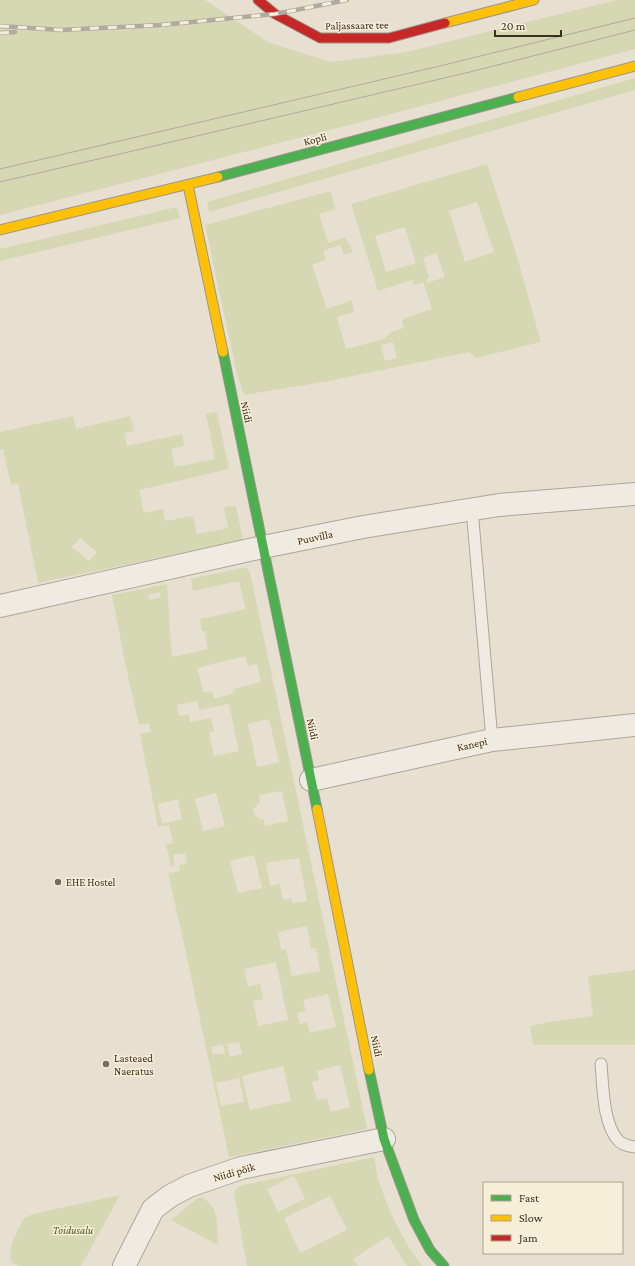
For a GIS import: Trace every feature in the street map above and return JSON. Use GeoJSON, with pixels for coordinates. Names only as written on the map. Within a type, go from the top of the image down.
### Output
{"type":"FeatureCollection","features":[{"type":"Feature","properties":{"kind":"street","name":"Paljassaare tee"},"geometry":{"type":"LineString","coordinates":[[258,0],[275,14],[320,38],[389,38],[534,0]]}},
{"type":"Feature","properties":{"kind":"street","name":"Kopli"},"geometry":{"type":"LineString","coordinates":[[0,230],[188,185],[635,66]]}},
{"type":"Feature","properties":{"kind":"street","name":"Niidi"},"geometry":{"type":"LineString","coordinates":[[188,185],[384,1139],[414,1220],[430,1250],[444,1266]]}},
{"type":"Feature","properties":{"kind":"street","name":"Puuvilla"},"geometry":{"type":"LineString","coordinates":[[0,606],[263,547],[363,527],[499,505],[635,494]]}},
{"type":"Feature","properties":{"kind":"street","name":"Kanepi"},"geometry":{"type":"LineString","coordinates":[[311,780],[492,740],[635,725]]}},
{"type":"Feature","properties":{"kind":"street","name":"Niidi põik"},"geometry":{"type":"LineString","coordinates":[[124,1266],[153,1209],[170,1196],[189,1186],[241,1168],[384,1139]]}},
{"type":"Feature","properties":{"kind":"lane"},"geometry":{"type":"LineString","coordinates":[[472,509],[492,740]]}},
{"type":"Feature","properties":{"kind":"lane"},"geometry":{"type":"LineString","coordinates":[[601,1064],[606,1108],[611,1130],[618,1141],[626,1146],[635,1147]]}},
{"type":"Feature","properties":{"kind":"green space"},"geometry":{"type":"Polygon","coordinates":[[[0,0],[205,0],[268,42],[331,62],[406,52],[617,0],[635,0],[635,49],[365,121],[0,215],[0,0]]]}},
{"type":"Feature","properties":{"kind":"green space"},"geometry":{"type":"Polygon","coordinates":[[[635,78],[635,90],[209,212],[207,202],[635,78]]]}},
{"type":"Feature","properties":{"kind":"green space"},"geometry":{"type":"Polygon","coordinates":[[[487,164],[516,253],[541,342],[476,358],[469,352],[329,381],[244,395],[237,374],[205,225],[331,191],[335,209],[319,214],[328,243],[345,237],[353,252],[344,255],[340,245],[323,251],[326,260],[312,265],[327,309],[352,300],[354,312],[337,317],[346,349],[384,339],[391,332],[404,328],[402,319],[432,309],[423,282],[414,285],[412,280],[378,291],[351,204],[487,164]],[[477,202],[449,211],[465,262],[494,252],[477,202]],[[405,227],[375,236],[386,272],[416,263],[405,227]],[[436,253],[423,258],[429,278],[426,279],[427,283],[445,277],[436,253]],[[393,342],[381,345],[385,361],[397,358],[393,342]]]}},
{"type":"Feature","properties":{"kind":"green space"},"geometry":{"type":"Polygon","coordinates":[[[177,207],[180,218],[0,261],[0,249],[177,207]]]}},
{"type":"Feature","properties":{"kind":"green space"},"geometry":{"type":"Polygon","coordinates":[[[217,412],[229,469],[139,490],[144,513],[163,509],[165,521],[193,516],[197,534],[228,528],[224,507],[236,506],[243,540],[38,583],[18,484],[11,485],[3,449],[0,449],[0,432],[73,416],[76,429],[130,416],[134,431],[124,433],[127,446],[182,434],[184,446],[171,449],[175,467],[215,459],[206,414],[217,412]],[[80,538],[72,547],[89,561],[97,552],[80,538]]]}},
{"type":"Feature","properties":{"kind":"green space"},"geometry":{"type":"Polygon","coordinates":[[[246,567],[250,572],[367,1129],[229,1157],[168,873],[180,871],[179,865],[187,863],[185,853],[173,855],[175,866],[171,867],[166,844],[173,843],[169,825],[158,827],[140,734],[151,732],[149,723],[139,725],[112,595],[167,584],[172,657],[208,649],[205,631],[202,631],[200,619],[246,609],[239,581],[193,591],[191,579],[246,567]],[[160,592],[148,595],[149,600],[161,597],[160,592]],[[245,656],[197,668],[204,693],[212,691],[214,699],[234,693],[233,689],[261,682],[257,664],[248,666],[245,656]],[[197,701],[177,705],[179,716],[189,714],[190,722],[211,718],[214,731],[209,732],[214,756],[239,751],[229,704],[199,710],[197,701]],[[269,719],[248,724],[257,767],[279,762],[269,719]],[[282,791],[259,795],[260,803],[257,804],[257,807],[253,808],[255,817],[259,817],[260,820],[264,819],[265,826],[288,821],[282,791]],[[216,793],[195,799],[203,831],[225,826],[216,793]],[[178,799],[158,804],[162,824],[182,819],[178,799]],[[254,855],[230,861],[238,893],[262,888],[254,855]],[[299,858],[266,863],[270,886],[280,884],[283,900],[291,898],[293,903],[307,901],[299,858]],[[307,926],[278,932],[281,950],[286,949],[292,976],[320,971],[316,948],[311,949],[307,926]],[[276,962],[244,969],[248,987],[260,984],[263,999],[253,1001],[258,1026],[288,1020],[276,962]],[[328,994],[303,1000],[306,1011],[297,1013],[300,1024],[307,1022],[310,1033],[336,1027],[328,994]],[[239,1042],[227,1044],[230,1057],[242,1054],[239,1042]],[[223,1044],[211,1047],[213,1055],[225,1053],[223,1044]],[[340,1065],[317,1071],[319,1080],[312,1082],[317,1100],[327,1098],[331,1112],[350,1107],[340,1065]],[[283,1066],[242,1076],[250,1110],[291,1101],[283,1066]],[[239,1078],[216,1083],[221,1106],[244,1102],[239,1078]]]}},
{"type":"Feature","properties":{"kind":"green space"},"geometry":{"type":"Polygon","coordinates":[[[635,970],[635,1045],[533,1045],[530,1026],[593,1016],[588,976],[635,970]]]}},
{"type":"Feature","properties":{"kind":"green space"},"geometry":{"type":"Polygon","coordinates":[[[374,1157],[378,1180],[393,1218],[403,1238],[422,1266],[407,1266],[388,1236],[353,1259],[358,1266],[247,1266],[234,1192],[239,1186],[374,1157]],[[294,1176],[267,1189],[278,1212],[305,1199],[294,1176]],[[330,1196],[284,1218],[300,1253],[347,1230],[330,1196]]]}},
{"type":"Feature","properties":{"kind":"green space","name":"Toidusalu"},"geometry":{"type":"Polygon","coordinates":[[[120,1195],[81,1266],[19,1266],[12,1263],[10,1251],[24,1218],[33,1214],[120,1195]]]}},
{"type":"Feature","properties":{"kind":"green space"},"geometry":{"type":"Polygon","coordinates":[[[199,1197],[206,1200],[214,1211],[217,1224],[218,1245],[171,1220],[199,1197]]]}},
{"type":"Feature","properties":{"kind":"tram line"},"geometry":{"type":"LineString","coordinates":[[0,169],[444,65],[635,18]]}},
{"type":"Feature","properties":{"kind":"tram line"},"geometry":{"type":"LineString","coordinates":[[0,182],[470,72],[635,30]]}},
{"type":"Feature","properties":{"kind":"railway"},"geometry":{"type":"LineString","coordinates":[[0,26],[61,30],[161,25],[275,14],[347,0]]}},
{"type":"Feature","properties":{"kind":"railway"},"geometry":{"type":"LineString","coordinates":[[0,33],[15,32]]}},
{"type":"Feature","properties":{"kind":"traffic: fast"},"geometry":{"type":"LineString","coordinates":[[218,177],[518,97]]}},
{"type":"Feature","properties":{"kind":"traffic: fast"},"geometry":{"type":"LineString","coordinates":[[223,352],[317,809]]}},
{"type":"Feature","properties":{"kind":"traffic: fast"},"geometry":{"type":"LineString","coordinates":[[369,1070],[384,1139],[414,1220],[430,1250],[444,1266]]}},
{"type":"Feature","properties":{"kind":"traffic: slow"},"geometry":{"type":"LineString","coordinates":[[445,23],[534,0]]}},
{"type":"Feature","properties":{"kind":"traffic: slow"},"geometry":{"type":"LineString","coordinates":[[518,97],[635,66]]}},
{"type":"Feature","properties":{"kind":"traffic: slow"},"geometry":{"type":"LineString","coordinates":[[0,230],[218,177]]}},
{"type":"Feature","properties":{"kind":"traffic: slow"},"geometry":{"type":"LineString","coordinates":[[188,185],[223,352]]}},
{"type":"Feature","properties":{"kind":"traffic: slow"},"geometry":{"type":"LineString","coordinates":[[317,809],[369,1070]]}},
{"type":"Feature","properties":{"kind":"traffic: jam"},"geometry":{"type":"LineString","coordinates":[[258,0],[275,14],[320,38],[389,38],[445,23]]}},
{"type":"Feature","properties":{"kind":"place","name":"EHE Hostel"},"geometry":{"type":"Point","coordinates":[58,882]}},
{"type":"Feature","properties":{"kind":"place","name":"Lasteaed Naeratus"},"geometry":{"type":"Point","coordinates":[106,1064]}}]}
